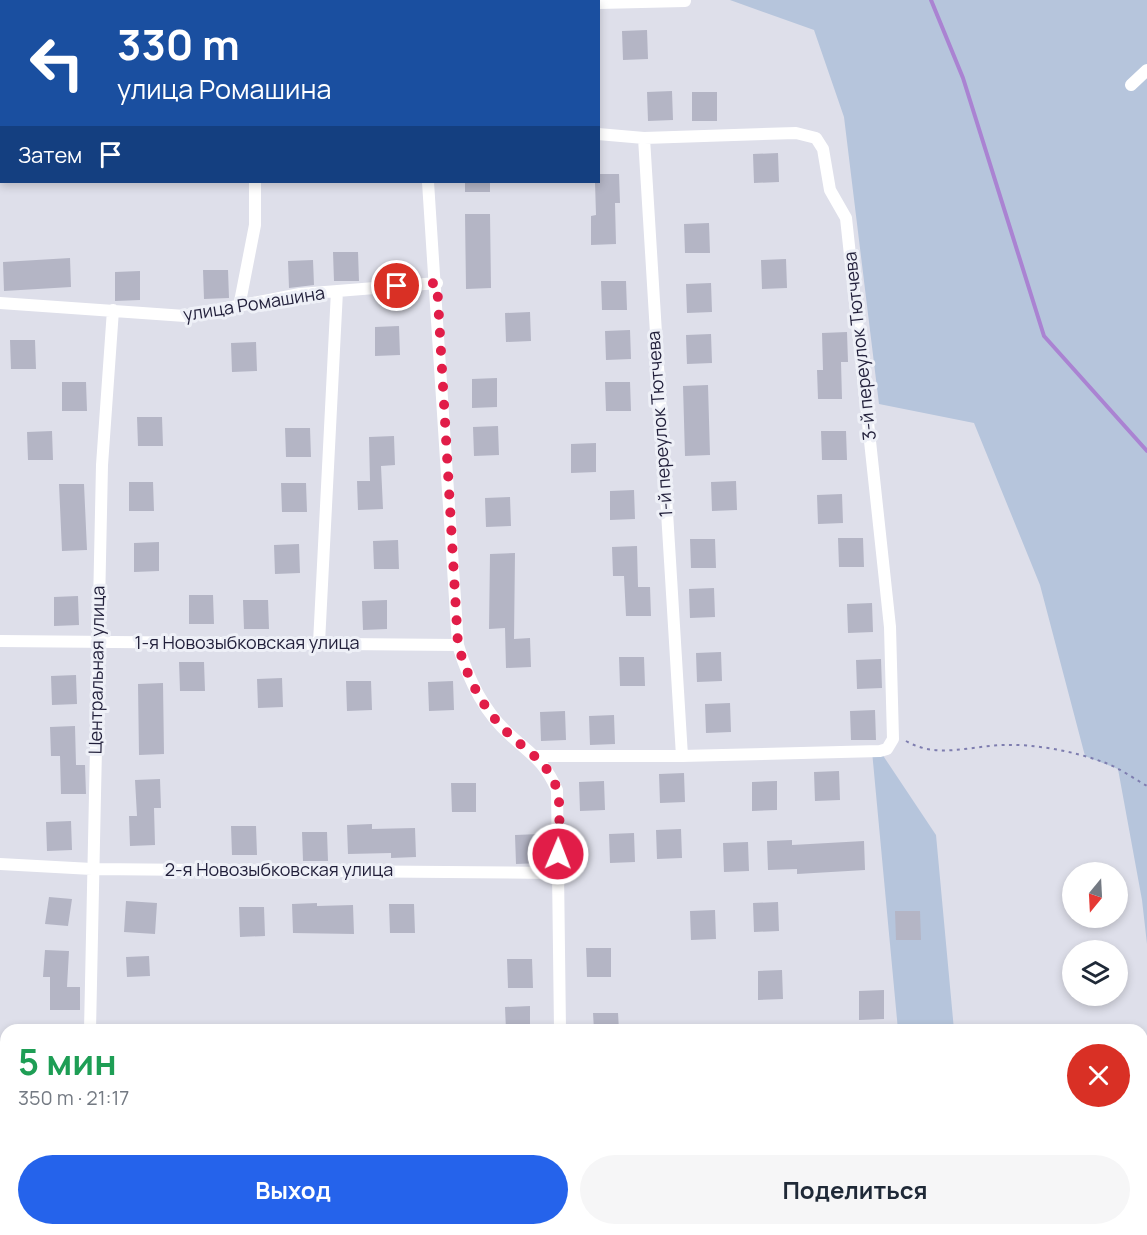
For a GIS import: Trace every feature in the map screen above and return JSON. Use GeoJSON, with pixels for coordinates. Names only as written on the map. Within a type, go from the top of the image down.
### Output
{"type":"FeatureCollection","features":[{"type":"Feature","properties":{"kind":"street"},"geometry":{"type":"LineString","coordinates":[[600,3],[685,1]]}},
{"type":"Feature","properties":{"kind":"street"},"geometry":{"type":"LineString","coordinates":[[1131,85],[1147,70]]}},
{"type":"Feature","properties":{"kind":"street","name":"3-й переулок Тютчева"},"geometry":{"type":"LineString","coordinates":[[644,138],[796,133],[816,138],[823,149],[830,190],[846,218],[890,627],[893,734]]}},
{"type":"Feature","properties":{"kind":"street"},"geometry":{"type":"LineString","coordinates":[[600,134],[644,138]]}},
{"type":"Feature","properties":{"kind":"street","name":"1-й переулок Тютчева"},"geometry":{"type":"LineString","coordinates":[[644,138],[682,756]]}},
{"type":"Feature","properties":{"kind":"street"},"geometry":{"type":"LineString","coordinates":[[239,307],[255,225],[255,183]]}},
{"type":"Feature","properties":{"kind":"street"},"geometry":{"type":"LineString","coordinates":[[428,183],[437,283],[458,645],[467,677],[486,709],[548,770],[557,790],[560,1024]]}},
{"type":"Feature","properties":{"kind":"street","name":"улица Ромашина"},"geometry":{"type":"LineString","coordinates":[[0,303],[185,316],[300,294],[437,283]]}},
{"type":"Feature","properties":{"kind":"street"},"geometry":{"type":"LineString","coordinates":[[318,643],[337,291]]}},
{"type":"Feature","properties":{"kind":"street","name":"Центральная улица"},"geometry":{"type":"LineString","coordinates":[[90,1024],[102,465],[113,310]]}},
{"type":"Feature","properties":{"kind":"street","name":"1-я Новозыбковская улица"},"geometry":{"type":"LineString","coordinates":[[0,641],[458,645]]}},
{"type":"Feature","properties":{"kind":"street"},"geometry":{"type":"LineString","coordinates":[[535,756],[682,756],[880,751],[891,746],[893,734]]}},
{"type":"Feature","properties":{"kind":"street","name":"2-я Новозыбковская улица"},"geometry":{"type":"LineString","coordinates":[[0,864],[92,869],[557,873]]}},
{"type":"Feature","properties":{"kind":"path"},"geometry":{"type":"LineString","coordinates":[[893,734],[920,749],[938,752],[1005,745],[1032,746],[1085,756],[1105,762],[1147,786]]}},
{"type":"Feature","properties":{"kind":"shaded area"},"geometry":{"type":"Polygon","coordinates":[[[730,0],[1147,0],[1147,944],[1142,900],[1118,769],[1085,756],[1040,585],[974,423],[879,404],[844,117],[814,30],[730,0]]]}},
{"type":"Feature","properties":{"kind":"shaded area"},"geometry":{"type":"Polygon","coordinates":[[[872,751],[880,751],[936,835],[953,1024],[897,1024],[872,751]]]}},
{"type":"Feature","properties":{"kind":"building"},"geometry":{"type":"Polygon","coordinates":[[[647,30],[648,59],[623,60],[622,31],[647,30]]]}},
{"type":"Feature","properties":{"kind":"building"},"geometry":{"type":"Polygon","coordinates":[[[672,91],[673,120],[648,121],[647,92],[672,91]]]}},
{"type":"Feature","properties":{"kind":"building"},"geometry":{"type":"Polygon","coordinates":[[[692,92],[717,92],[717,121],[692,121],[692,92]]]}},
{"type":"Feature","properties":{"kind":"building"},"geometry":{"type":"Polygon","coordinates":[[[778,153],[779,182],[754,183],[753,154],[778,153]]]}},
{"type":"Feature","properties":{"kind":"building"},"geometry":{"type":"Polygon","coordinates":[[[600,174],[619,174],[620,203],[615,203],[616,244],[591,245],[591,216],[596,215],[595,183],[600,183],[600,174]]]}},
{"type":"Feature","properties":{"kind":"building"},"geometry":{"type":"Polygon","coordinates":[[[465,183],[490,183],[490,192],[465,192],[465,183]]]}},
{"type":"Feature","properties":{"kind":"building"},"geometry":{"type":"Polygon","coordinates":[[[465,214],[490,214],[491,288],[466,289],[465,214]]]}},
{"type":"Feature","properties":{"kind":"building"},"geometry":{"type":"Polygon","coordinates":[[[709,223],[710,253],[685,253],[684,224],[709,223]]]}},
{"type":"Feature","properties":{"kind":"building"},"geometry":{"type":"Polygon","coordinates":[[[333,252],[358,252],[359,281],[334,281],[333,252]]]}},
{"type":"Feature","properties":{"kind":"building"},"geometry":{"type":"Polygon","coordinates":[[[70,258],[71,287],[4,291],[3,262],[70,258]]]}},
{"type":"Feature","properties":{"kind":"building"},"geometry":{"type":"Polygon","coordinates":[[[786,259],[787,288],[762,289],[761,260],[786,259]]]}},
{"type":"Feature","properties":{"kind":"building"},"geometry":{"type":"Polygon","coordinates":[[[313,260],[314,285],[289,288],[288,261],[313,260]]]}},
{"type":"Feature","properties":{"kind":"building"},"geometry":{"type":"Polygon","coordinates":[[[203,270],[228,270],[229,298],[204,299],[203,270]]]}},
{"type":"Feature","properties":{"kind":"building"},"geometry":{"type":"Polygon","coordinates":[[[140,271],[140,300],[115,301],[115,272],[140,271]]]}},
{"type":"Feature","properties":{"kind":"building"},"geometry":{"type":"Polygon","coordinates":[[[601,281],[626,281],[627,310],[602,310],[601,281]]]}},
{"type":"Feature","properties":{"kind":"building"},"geometry":{"type":"Polygon","coordinates":[[[711,283],[712,312],[687,313],[686,284],[711,283]]]}},
{"type":"Feature","properties":{"kind":"building"},"geometry":{"type":"Polygon","coordinates":[[[530,312],[531,341],[506,342],[505,313],[530,312]]]}},
{"type":"Feature","properties":{"kind":"building"},"geometry":{"type":"Polygon","coordinates":[[[399,326],[400,355],[375,356],[375,327],[399,326]]]}},
{"type":"Feature","properties":{"kind":"building"},"geometry":{"type":"Polygon","coordinates":[[[630,330],[631,359],[606,360],[605,331],[630,330]]]}},
{"type":"Feature","properties":{"kind":"building"},"geometry":{"type":"Polygon","coordinates":[[[847,332],[848,362],[841,362],[842,399],[818,399],[817,370],[823,370],[822,333],[847,332]]]}},
{"type":"Feature","properties":{"kind":"building"},"geometry":{"type":"Polygon","coordinates":[[[711,334],[712,363],[687,364],[686,335],[711,334]]]}},
{"type":"Feature","properties":{"kind":"building"},"geometry":{"type":"Polygon","coordinates":[[[10,340],[35,340],[36,369],[11,369],[10,340]]]}},
{"type":"Feature","properties":{"kind":"building"},"geometry":{"type":"Polygon","coordinates":[[[256,342],[257,371],[232,372],[231,343],[256,342]]]}},
{"type":"Feature","properties":{"kind":"building"},"geometry":{"type":"Polygon","coordinates":[[[497,378],[497,407],[472,408],[472,379],[497,378]]]}},
{"type":"Feature","properties":{"kind":"building"},"geometry":{"type":"Polygon","coordinates":[[[62,382],[86,382],[87,411],[62,411],[62,382]]]}},
{"type":"Feature","properties":{"kind":"building"},"geometry":{"type":"Polygon","coordinates":[[[605,382],[630,382],[631,411],[606,411],[605,382]]]}},
{"type":"Feature","properties":{"kind":"building"},"geometry":{"type":"Polygon","coordinates":[[[708,385],[710,455],[685,456],[683,386],[708,385]]]}},
{"type":"Feature","properties":{"kind":"building"},"geometry":{"type":"Polygon","coordinates":[[[137,417],[162,417],[163,446],[138,446],[137,417]]]}},
{"type":"Feature","properties":{"kind":"building"},"geometry":{"type":"Polygon","coordinates":[[[498,426],[499,455],[474,456],[473,427],[498,426]]]}},
{"type":"Feature","properties":{"kind":"building"},"geometry":{"type":"Polygon","coordinates":[[[285,428],[310,428],[311,457],[286,457],[285,428]]]}},
{"type":"Feature","properties":{"kind":"building"},"geometry":{"type":"Polygon","coordinates":[[[52,431],[53,460],[28,460],[27,432],[52,431]]]}},
{"type":"Feature","properties":{"kind":"building"},"geometry":{"type":"Polygon","coordinates":[[[821,431],[846,431],[847,460],[822,460],[821,431]]]}},
{"type":"Feature","properties":{"kind":"building"},"geometry":{"type":"Polygon","coordinates":[[[394,436],[395,465],[381,466],[383,509],[358,510],[357,481],[370,481],[369,437],[394,436]]]}},
{"type":"Feature","properties":{"kind":"building"},"geometry":{"type":"Polygon","coordinates":[[[596,443],[596,472],[571,473],[571,444],[596,443]]]}},
{"type":"Feature","properties":{"kind":"building"},"geometry":{"type":"Polygon","coordinates":[[[736,481],[737,510],[712,511],[711,482],[736,481]]]}},
{"type":"Feature","properties":{"kind":"building"},"geometry":{"type":"Polygon","coordinates":[[[129,482],[153,482],[154,511],[129,511],[129,482]]]}},
{"type":"Feature","properties":{"kind":"building"},"geometry":{"type":"Polygon","coordinates":[[[281,483],[306,483],[307,512],[282,512],[281,483]]]}},
{"type":"Feature","properties":{"kind":"building"},"geometry":{"type":"Polygon","coordinates":[[[59,484],[84,484],[87,550],[62,551],[59,484]]]}},
{"type":"Feature","properties":{"kind":"building"},"geometry":{"type":"Polygon","coordinates":[[[634,490],[635,519],[610,520],[610,491],[634,490]]]}},
{"type":"Feature","properties":{"kind":"building"},"geometry":{"type":"Polygon","coordinates":[[[842,494],[843,523],[818,524],[817,495],[842,494]]]}},
{"type":"Feature","properties":{"kind":"building"},"geometry":{"type":"Polygon","coordinates":[[[510,497],[511,526],[486,527],[485,498],[510,497]]]}},
{"type":"Feature","properties":{"kind":"building"},"geometry":{"type":"Polygon","coordinates":[[[838,538],[863,538],[864,567],[839,567],[838,538]]]}},
{"type":"Feature","properties":{"kind":"building"},"geometry":{"type":"Polygon","coordinates":[[[690,539],[715,539],[716,568],[691,568],[690,539]]]}},
{"type":"Feature","properties":{"kind":"building"},"geometry":{"type":"Polygon","coordinates":[[[398,540],[399,569],[374,569],[373,541],[398,540]]]}},
{"type":"Feature","properties":{"kind":"building"},"geometry":{"type":"Polygon","coordinates":[[[159,542],[159,571],[134,572],[134,543],[159,542]]]}},
{"type":"Feature","properties":{"kind":"building"},"geometry":{"type":"Polygon","coordinates":[[[299,544],[300,573],[275,574],[274,545],[299,544]]]}},
{"type":"Feature","properties":{"kind":"building"},"geometry":{"type":"Polygon","coordinates":[[[637,546],[638,587],[650,587],[651,616],[626,616],[624,576],[613,576],[612,547],[637,546]]]}},
{"type":"Feature","properties":{"kind":"building"},"geometry":{"type":"Polygon","coordinates":[[[515,553],[514,639],[530,638],[531,667],[506,668],[505,628],[489,629],[490,554],[515,553]]]}},
{"type":"Feature","properties":{"kind":"building"},"geometry":{"type":"Polygon","coordinates":[[[714,588],[715,617],[690,618],[689,589],[714,588]]]}},
{"type":"Feature","properties":{"kind":"building"},"geometry":{"type":"Polygon","coordinates":[[[189,595],[213,595],[214,624],[189,624],[189,595]]]}},
{"type":"Feature","properties":{"kind":"building"},"geometry":{"type":"Polygon","coordinates":[[[78,596],[79,625],[54,626],[54,597],[78,596]]]}},
{"type":"Feature","properties":{"kind":"building"},"geometry":{"type":"Polygon","coordinates":[[[243,600],[268,600],[269,629],[244,629],[243,600]]]}},
{"type":"Feature","properties":{"kind":"building"},"geometry":{"type":"Polygon","coordinates":[[[387,600],[387,629],[363,630],[362,601],[387,600]]]}},
{"type":"Feature","properties":{"kind":"building"},"geometry":{"type":"Polygon","coordinates":[[[872,603],[873,632],[848,633],[847,604],[872,603]]]}},
{"type":"Feature","properties":{"kind":"building"},"geometry":{"type":"Polygon","coordinates":[[[721,652],[722,681],[697,682],[696,653],[721,652]]]}},
{"type":"Feature","properties":{"kind":"building"},"geometry":{"type":"Polygon","coordinates":[[[619,657],[644,657],[645,686],[620,686],[619,657]]]}},
{"type":"Feature","properties":{"kind":"building"},"geometry":{"type":"Polygon","coordinates":[[[881,659],[882,688],[857,689],[856,660],[881,659]]]}},
{"type":"Feature","properties":{"kind":"building"},"geometry":{"type":"Polygon","coordinates":[[[179,662],[204,662],[205,691],[180,691],[179,662]]]}},
{"type":"Feature","properties":{"kind":"building"},"geometry":{"type":"Polygon","coordinates":[[[76,675],[77,704],[52,705],[51,676],[76,675]]]}},
{"type":"Feature","properties":{"kind":"building"},"geometry":{"type":"Polygon","coordinates":[[[282,678],[283,707],[258,708],[257,679],[282,678]]]}},
{"type":"Feature","properties":{"kind":"building"},"geometry":{"type":"Polygon","coordinates":[[[346,681],[371,681],[372,710],[347,711],[346,681]]]}},
{"type":"Feature","properties":{"kind":"building"},"geometry":{"type":"Polygon","coordinates":[[[453,681],[454,710],[429,711],[428,682],[453,681]]]}},
{"type":"Feature","properties":{"kind":"building"},"geometry":{"type":"Polygon","coordinates":[[[163,683],[164,754],[139,755],[138,684],[163,683]]]}},
{"type":"Feature","properties":{"kind":"building"},"geometry":{"type":"Polygon","coordinates":[[[730,703],[731,732],[706,733],[705,704],[730,703]]]}},
{"type":"Feature","properties":{"kind":"building"},"geometry":{"type":"Polygon","coordinates":[[[875,710],[876,740],[851,740],[850,711],[875,710]]]}},
{"type":"Feature","properties":{"kind":"building"},"geometry":{"type":"Polygon","coordinates":[[[565,711],[566,740],[541,741],[540,712],[565,711]]]}},
{"type":"Feature","properties":{"kind":"building"},"geometry":{"type":"Polygon","coordinates":[[[614,715],[615,744],[590,745],[589,716],[614,715]]]}},
{"type":"Feature","properties":{"kind":"building"},"geometry":{"type":"Polygon","coordinates":[[[75,726],[76,765],[85,765],[86,794],[61,794],[60,756],[51,756],[50,727],[75,726]]]}},
{"type":"Feature","properties":{"kind":"building"},"geometry":{"type":"Polygon","coordinates":[[[839,771],[840,800],[815,801],[814,772],[839,771]]]}},
{"type":"Feature","properties":{"kind":"building"},"geometry":{"type":"Polygon","coordinates":[[[684,773],[685,802],[660,803],[659,774],[684,773]]]}},
{"type":"Feature","properties":{"kind":"building"},"geometry":{"type":"Polygon","coordinates":[[[160,779],[161,808],[154,808],[155,845],[130,846],[129,816],[137,816],[135,780],[160,779]]]}},
{"type":"Feature","properties":{"kind":"building"},"geometry":{"type":"Polygon","coordinates":[[[604,781],[605,810],[580,811],[579,782],[604,781]]]}},
{"type":"Feature","properties":{"kind":"building"},"geometry":{"type":"Polygon","coordinates":[[[777,781],[777,810],[752,811],[752,782],[777,781]]]}},
{"type":"Feature","properties":{"kind":"building"},"geometry":{"type":"Polygon","coordinates":[[[451,783],[476,783],[476,812],[452,812],[451,783]]]}},
{"type":"Feature","properties":{"kind":"building"},"geometry":{"type":"Polygon","coordinates":[[[71,821],[72,850],[47,851],[46,822],[71,821]]]}},
{"type":"Feature","properties":{"kind":"building"},"geometry":{"type":"Polygon","coordinates":[[[372,824],[372,829],[415,828],[416,857],[391,858],[391,853],[348,854],[347,825],[372,824]]]}},
{"type":"Feature","properties":{"kind":"building"},"geometry":{"type":"Polygon","coordinates":[[[231,826],[256,826],[257,855],[232,855],[231,826]]]}},
{"type":"Feature","properties":{"kind":"building"},"geometry":{"type":"Polygon","coordinates":[[[681,829],[682,858],[657,859],[656,830],[681,829]]]}},
{"type":"Feature","properties":{"kind":"building"},"geometry":{"type":"Polygon","coordinates":[[[302,832],[327,832],[328,861],[303,861],[302,832]]]}},
{"type":"Feature","properties":{"kind":"building"},"geometry":{"type":"Polygon","coordinates":[[[634,833],[635,862],[610,863],[609,834],[634,833]]]}},
{"type":"Feature","properties":{"kind":"building"},"geometry":{"type":"Polygon","coordinates":[[[540,834],[541,863],[516,864],[515,835],[540,834]]]}},
{"type":"Feature","properties":{"kind":"building"},"geometry":{"type":"Polygon","coordinates":[[[792,840],[792,845],[864,841],[865,870],[797,874],[797,869],[768,870],[767,841],[792,840]]]}},
{"type":"Feature","properties":{"kind":"building"},"geometry":{"type":"Polygon","coordinates":[[[748,842],[749,871],[724,872],[723,843],[748,842]]]}},
{"type":"Feature","properties":{"kind":"building"},"geometry":{"type":"Polygon","coordinates":[[[49,897],[72,899],[68,926],[45,924],[49,897]]]}},
{"type":"Feature","properties":{"kind":"building"},"geometry":{"type":"Polygon","coordinates":[[[126,901],[157,903],[155,934],[124,932],[126,901]]]}},
{"type":"Feature","properties":{"kind":"building"},"geometry":{"type":"Polygon","coordinates":[[[778,902],[779,931],[754,932],[753,903],[778,902]]]}},
{"type":"Feature","properties":{"kind":"building"},"geometry":{"type":"Polygon","coordinates":[[[317,903],[317,906],[353,905],[354,934],[293,933],[292,904],[317,903]]]}},
{"type":"Feature","properties":{"kind":"building"},"geometry":{"type":"Polygon","coordinates":[[[389,904],[414,904],[415,933],[390,933],[389,904]]]}},
{"type":"Feature","properties":{"kind":"building"},"geometry":{"type":"Polygon","coordinates":[[[239,907],[264,907],[265,936],[240,937],[239,907]]]}},
{"type":"Feature","properties":{"kind":"building"},"geometry":{"type":"Polygon","coordinates":[[[715,910],[716,939],[691,940],[690,911],[715,910]]]}},
{"type":"Feature","properties":{"kind":"building"},"geometry":{"type":"Polygon","coordinates":[[[895,911],[920,911],[921,940],[896,940],[895,911]]]}},
{"type":"Feature","properties":{"kind":"building"},"geometry":{"type":"Polygon","coordinates":[[[586,948],[611,948],[611,977],[587,977],[586,948]]]}},
{"type":"Feature","properties":{"kind":"building"},"geometry":{"type":"Polygon","coordinates":[[[45,950],[69,951],[67,987],[80,987],[80,1010],[50,1010],[50,977],[43,977],[45,950]]]}},
{"type":"Feature","properties":{"kind":"building"},"geometry":{"type":"Polygon","coordinates":[[[149,956],[150,976],[127,977],[126,957],[149,956]]]}},
{"type":"Feature","properties":{"kind":"building"},"geometry":{"type":"Polygon","coordinates":[[[507,959],[532,959],[533,988],[508,988],[507,959]]]}},
{"type":"Feature","properties":{"kind":"building"},"geometry":{"type":"Polygon","coordinates":[[[782,970],[783,999],[758,1000],[758,971],[782,970]]]}},
{"type":"Feature","properties":{"kind":"building"},"geometry":{"type":"Polygon","coordinates":[[[884,990],[884,1019],[859,1020],[859,991],[884,990]]]}},
{"type":"Feature","properties":{"kind":"building"},"geometry":{"type":"Polygon","coordinates":[[[530,1006],[530,1024],[506,1024],[505,1007],[530,1006]]]}},
{"type":"Feature","properties":{"kind":"building"},"geometry":{"type":"Polygon","coordinates":[[[593,1013],[618,1013],[619,1024],[594,1024],[593,1013]]]}},
{"type":"Feature","properties":{"kind":"waterway"},"geometry":{"type":"LineString","coordinates":[[931,0],[963,78],[1044,336],[1147,451]]}},
{"type":"Feature","properties":{"kind":"route"},"geometry":{"type":"LineString","coordinates":[[397,286],[437,283],[458,645],[467,677],[486,709],[548,770],[557,790],[558,854]]}}]}
